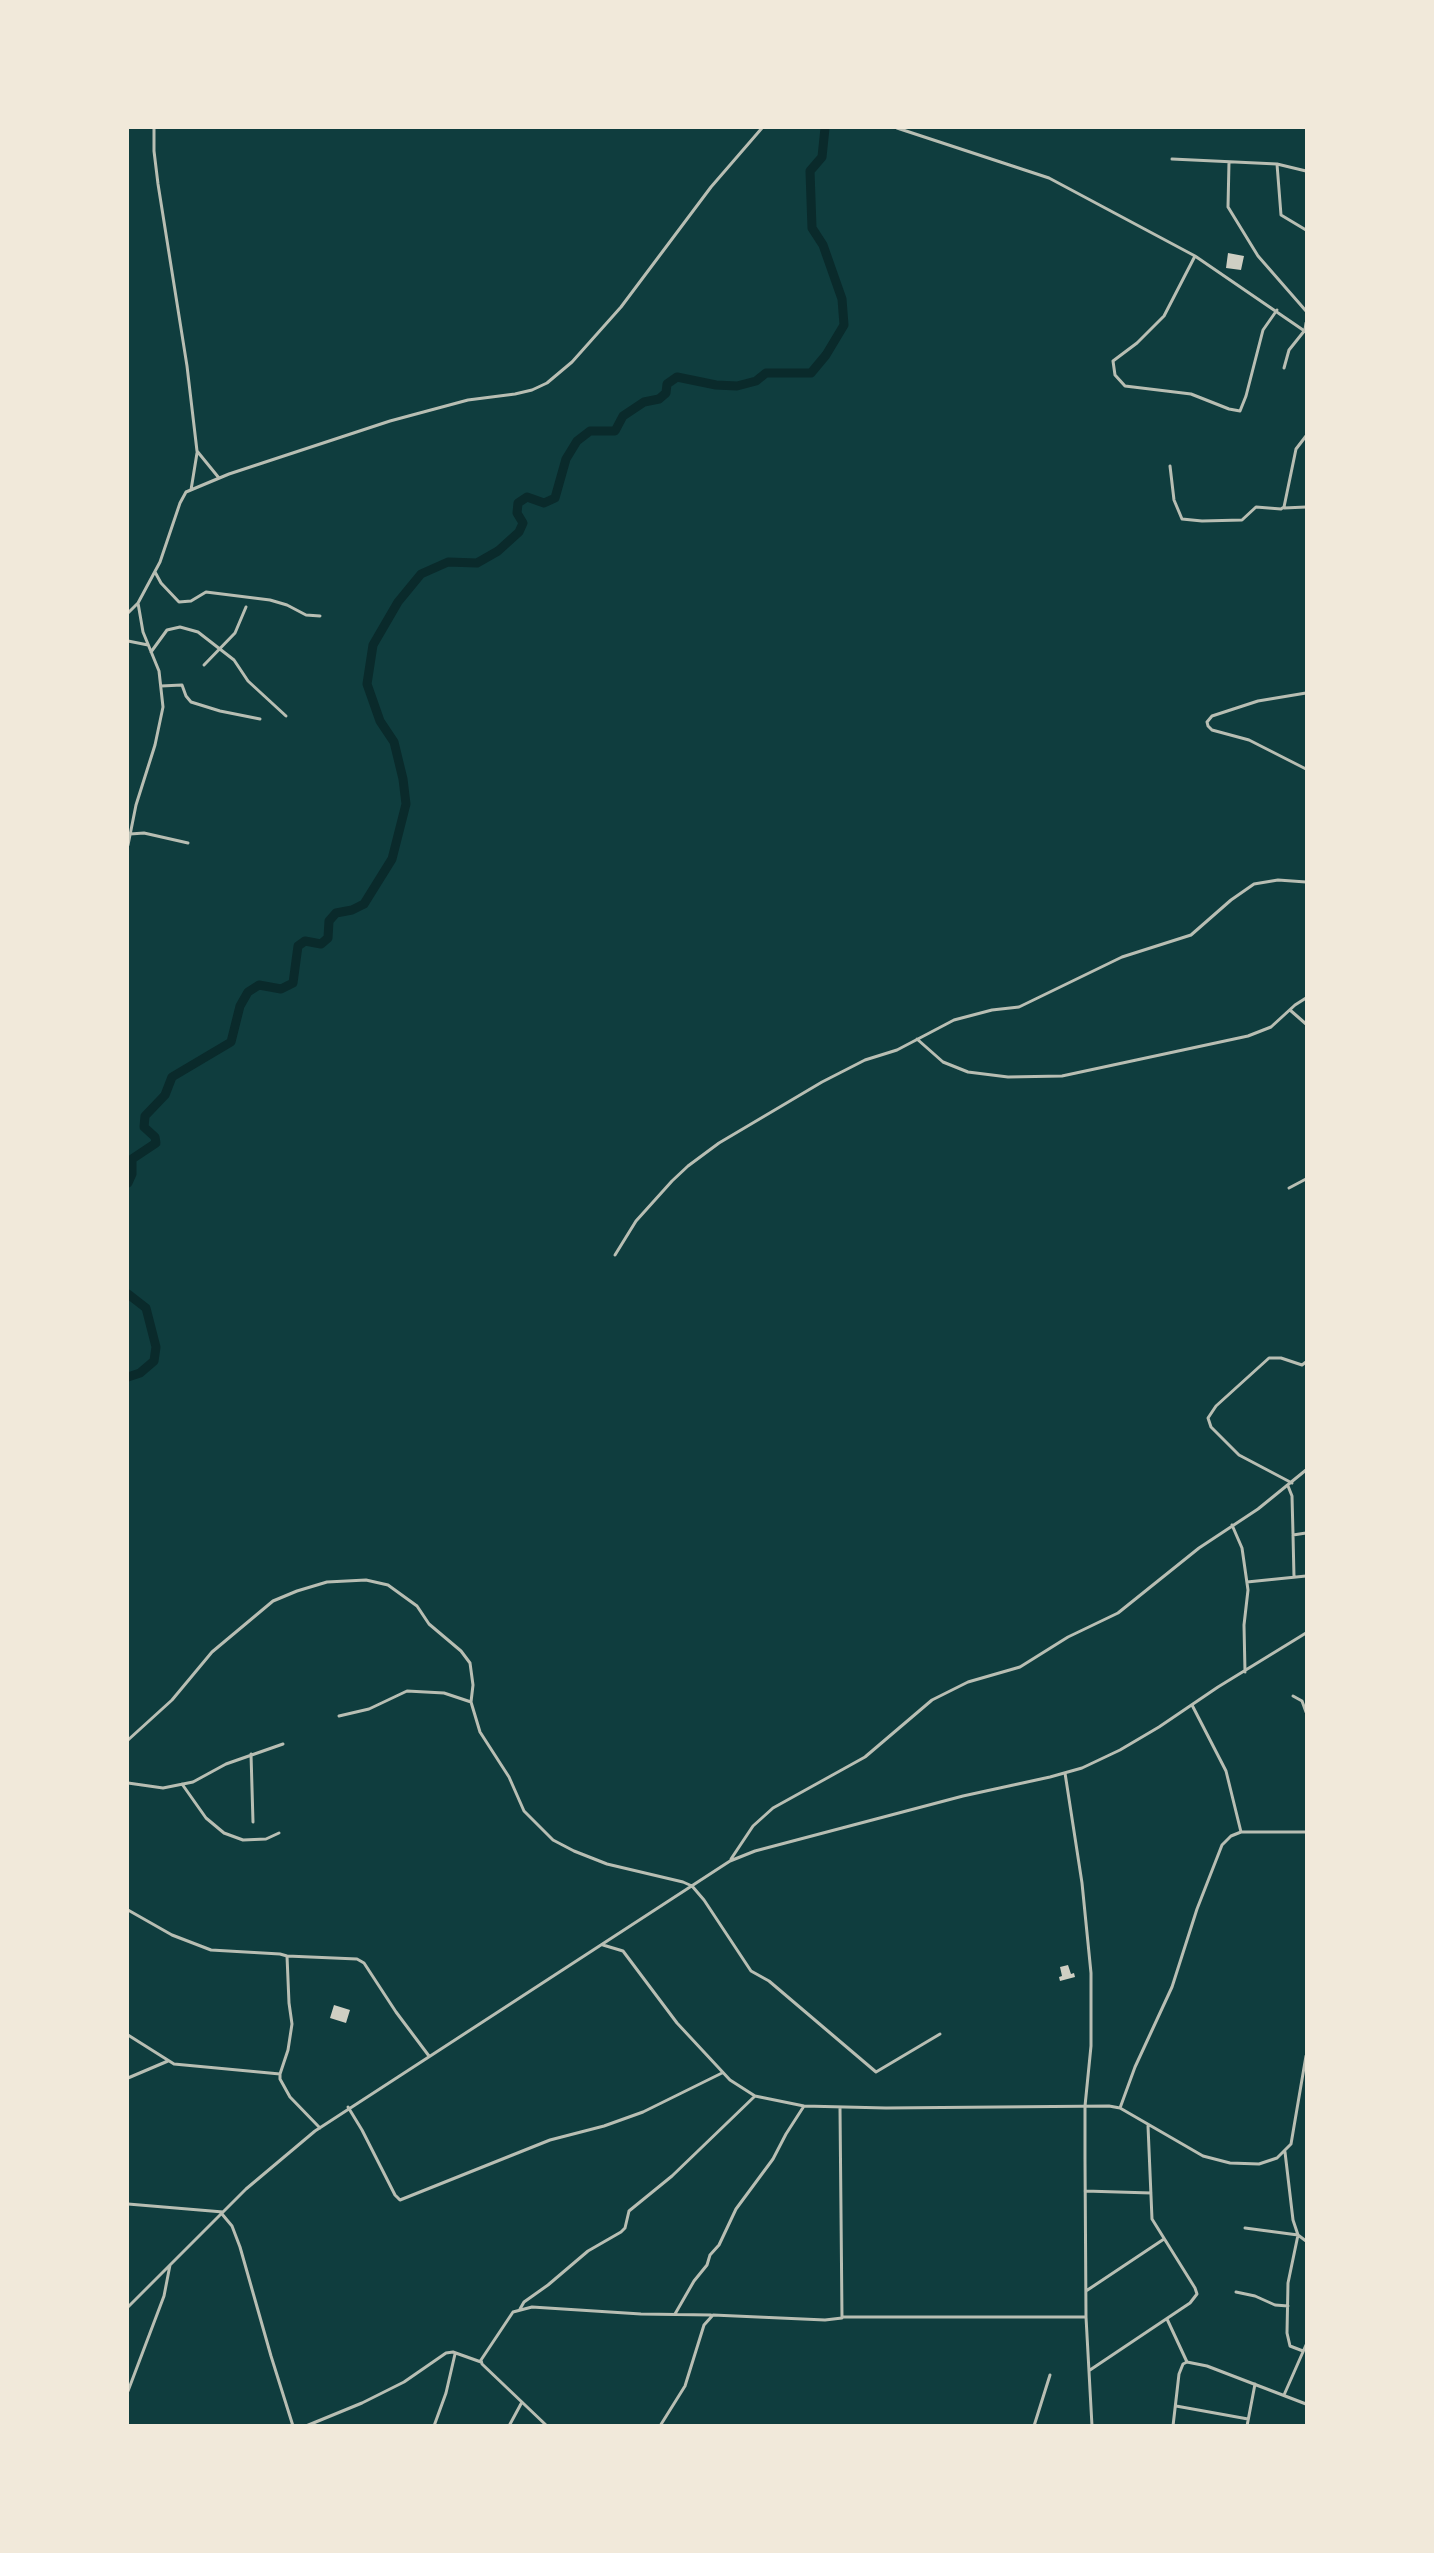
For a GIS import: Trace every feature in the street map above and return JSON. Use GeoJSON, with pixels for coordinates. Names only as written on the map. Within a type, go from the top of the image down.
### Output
{"type":"FeatureCollection","features":[{"type":"Feature","properties":{"kind":"street"},"geometry":{"type":"LineString","coordinates":[[154,128],[158,184],[164,207],[197,451],[191,490]]}},
{"type":"Feature","properties":{"kind":"street"},"geometry":{"type":"LineString","coordinates":[[128,613],[138,603],[155,572],[186,492],[219,478],[390,421],[468,400],[515,394],[547,383],[572,362],[615,315],[711,188],[762,128]]}},
{"type":"Feature","properties":{"kind":"street"},"geometry":{"type":"LineString","coordinates":[[897,128],[1049,178],[1195,256],[1306,331]]}},
{"type":"Feature","properties":{"kind":"street"},"geometry":{"type":"LineString","coordinates":[[1172,159],[1277,164],[1306,171]]}},
{"type":"Feature","properties":{"kind":"street"},"geometry":{"type":"LineString","coordinates":[[1229,162],[1228,207],[1258,256],[1306,310]]}},
{"type":"Feature","properties":{"kind":"street"},"geometry":{"type":"LineString","coordinates":[[1277,164],[1281,215],[1306,230]]}},
{"type":"Feature","properties":{"kind":"street"},"geometry":{"type":"LineString","coordinates":[[1195,256],[1164,316],[1137,344],[1113,361],[1115,375],[1125,386],[1191,394],[1229,410],[1240,411],[1263,330],[1276,310]]}},
{"type":"Feature","properties":{"kind":"street"},"geometry":{"type":"LineString","coordinates":[[1284,368],[1289,350],[1306,331],[1306,323]]}},
{"type":"Feature","properties":{"kind":"street"},"geometry":{"type":"LineString","coordinates":[[1282,508],[1286,501],[1296,449],[1306,436]]}},
{"type":"Feature","properties":{"kind":"street"},"geometry":{"type":"LineString","coordinates":[[197,451],[219,478]]}},
{"type":"Feature","properties":{"kind":"street"},"geometry":{"type":"LineString","coordinates":[[1170,466],[1174,500],[1182,519],[1242,520],[1256,507],[1306,507]]}},
{"type":"Feature","properties":{"kind":"street"},"geometry":{"type":"LineString","coordinates":[[155,572],[161,583],[179,602],[191,601],[206,592],[270,600],[287,605],[306,615],[320,616]]}},
{"type":"Feature","properties":{"kind":"street"},"geometry":{"type":"LineString","coordinates":[[128,845],[136,805],[163,706],[159,671],[143,632],[138,603]]}},
{"type":"Feature","properties":{"kind":"street"},"geometry":{"type":"LineString","coordinates":[[204,665],[235,633],[246,607]]}},
{"type":"Feature","properties":{"kind":"street"},"geometry":{"type":"LineString","coordinates":[[151,652],[167,630],[174,627],[198,632],[234,660],[256,690],[286,716]]}},
{"type":"Feature","properties":{"kind":"street"},"geometry":{"type":"LineString","coordinates":[[128,640],[148,645]]}},
{"type":"Feature","properties":{"kind":"street"},"geometry":{"type":"LineString","coordinates":[[161,686],[182,685],[191,702],[220,711],[260,719]]}},
{"type":"Feature","properties":{"kind":"street"},"geometry":{"type":"LineString","coordinates":[[1306,693],[1258,701],[1212,716],[1207,722],[1212,730],[1249,740],[1306,769]]}},
{"type":"Feature","properties":{"kind":"street"},"geometry":{"type":"LineString","coordinates":[[130,834],[144,833],[188,843]]}},
{"type":"Feature","properties":{"kind":"street"},"geometry":{"type":"LineString","coordinates":[[615,1255],[636,1221],[672,1180],[719,1143],[842,1071],[917,1039],[954,1020],[1029,1004],[1122,957],[1191,935],[1231,900],[1254,884],[1278,880],[1306,882]]}},
{"type":"Feature","properties":{"kind":"street"},"geometry":{"type":"LineString","coordinates":[[917,1039],[943,1062],[968,1072],[985,1076],[1062,1077],[1248,1036],[1271,1027],[1306,998]]}},
{"type":"Feature","properties":{"kind":"street"},"geometry":{"type":"LineString","coordinates":[[1290,1010],[1306,1024]]}},
{"type":"Feature","properties":{"kind":"street"},"geometry":{"type":"LineString","coordinates":[[1289,1188],[1306,1179]]}},
{"type":"Feature","properties":{"kind":"street"},"geometry":{"type":"LineString","coordinates":[[1292,1483],[1282,1475],[1239,1455],[1211,1427],[1208,1418],[1216,1406],[1269,1358],[1281,1358],[1302,1365],[1306,1362]]}},
{"type":"Feature","properties":{"kind":"street"},"geometry":{"type":"LineString","coordinates":[[730,1860],[753,1826],[773,1808],[866,1756],[932,1700],[968,1682],[1020,1667],[1068,1637],[1118,1613],[1199,1548],[1288,1486],[1306,1470]]}},
{"type":"Feature","properties":{"kind":"street"},"geometry":{"type":"LineString","coordinates":[[1288,1486],[1292,1496],[1294,1577]]}},
{"type":"Feature","properties":{"kind":"street"},"geometry":{"type":"LineString","coordinates":[[1232,1525],[1242,1548],[1247,1582],[1244,1625],[1245,1672]]}},
{"type":"Feature","properties":{"kind":"street"},"geometry":{"type":"LineString","coordinates":[[1293,1534],[1306,1533]]}},
{"type":"Feature","properties":{"kind":"street"},"geometry":{"type":"LineString","coordinates":[[1247,1582],[1306,1576]]}},
{"type":"Feature","properties":{"kind":"street"},"geometry":{"type":"LineString","coordinates":[[128,1740],[172,1700],[212,1652],[282,1596],[327,1582],[366,1580],[381,1582],[417,1606],[429,1624],[461,1651],[470,1663],[473,1685],[471,1702],[480,1732],[508,1777],[520,1805],[545,1833],[561,1845],[598,1861],[683,1882],[692,1887],[704,1900],[751,1971],[769,1981],[876,2072],[940,2034]]}},
{"type":"Feature","properties":{"kind":"street"},"geometry":{"type":"LineString","coordinates":[[128,2307],[269,2168],[348,2107],[692,1887],[730,1860],[755,1851],[963,1796],[1065,1773],[1120,1750],[1306,1633]]}},
{"type":"Feature","properties":{"kind":"street"},"geometry":{"type":"LineString","coordinates":[[339,1716],[369,1709],[407,1692],[444,1693],[471,1702]]}},
{"type":"Feature","properties":{"kind":"street"},"geometry":{"type":"LineString","coordinates":[[1293,1696],[1302,1701],[1306,1712]]}},
{"type":"Feature","properties":{"kind":"street"},"geometry":{"type":"LineString","coordinates":[[1192,1705],[1226,1771],[1241,1832]]}},
{"type":"Feature","properties":{"kind":"street"},"geometry":{"type":"LineString","coordinates":[[128,1783],[163,1788],[193,1782],[226,1764],[283,1744]]}},
{"type":"Feature","properties":{"kind":"street"},"geometry":{"type":"LineString","coordinates":[[251,1754],[253,1822]]}},
{"type":"Feature","properties":{"kind":"street"},"geometry":{"type":"LineString","coordinates":[[1065,1773],[1082,1883],[1091,1973],[1091,2055],[1085,2106],[1085,2191],[1086,2318],[1092,2426]]}},
{"type":"Feature","properties":{"kind":"street"},"geometry":{"type":"LineString","coordinates":[[182,1784],[206,1818],[224,1833],[243,1840],[266,1839],[279,1833]]}},
{"type":"Feature","properties":{"kind":"street"},"geometry":{"type":"LineString","coordinates":[[1120,2108],[1134,2067],[1172,1987],[1216,1854],[1226,1840],[1241,1832],[1306,1832]]}},
{"type":"Feature","properties":{"kind":"street"},"geometry":{"type":"LineString","coordinates":[[128,1910],[172,1935],[211,1950],[351,1958],[364,1963],[396,2012],[429,2055]]}},
{"type":"Feature","properties":{"kind":"street"},"geometry":{"type":"LineString","coordinates":[[602,1945],[623,1951],[677,2023],[722,2073],[755,2096],[804,2106],[840,2108],[1109,2106],[1120,2108],[1203,2156],[1230,2163],[1269,2162],[1291,2144],[1306,2056]]}},
{"type":"Feature","properties":{"kind":"street"},"geometry":{"type":"LineString","coordinates":[[287,1956],[292,2024],[288,2050],[280,2074],[282,2084],[290,2097],[320,2128]]}},
{"type":"Feature","properties":{"kind":"street"},"geometry":{"type":"LineString","coordinates":[[128,2035],[157,2051],[168,2061],[191,2067],[280,2074]]}},
{"type":"Feature","properties":{"kind":"street"},"geometry":{"type":"LineString","coordinates":[[128,2078],[168,2061]]}},
{"type":"Feature","properties":{"kind":"street"},"geometry":{"type":"LineString","coordinates":[[348,2107],[395,2195],[400,2199],[550,2140],[604,2126],[643,2112],[722,2073]]}},
{"type":"Feature","properties":{"kind":"street"},"geometry":{"type":"LineString","coordinates":[[520,2309],[524,2302],[588,2251],[621,2232],[627,2224],[629,2211],[672,2176],[755,2096]]}},
{"type":"Feature","properties":{"kind":"street"},"geometry":{"type":"LineString","coordinates":[[675,2314],[719,2245],[736,2209],[773,2159],[804,2106]]}},
{"type":"Feature","properties":{"kind":"street"},"geometry":{"type":"LineString","coordinates":[[840,2108],[842,2318]]}},
{"type":"Feature","properties":{"kind":"street"},"geometry":{"type":"LineString","coordinates":[[1090,2370],[1190,2303],[1197,2292],[1152,2219],[1148,2126]]}},
{"type":"Feature","properties":{"kind":"street"},"geometry":{"type":"LineString","coordinates":[[1285,2151],[1293,2220],[1298,2235],[1288,2283],[1288,2343],[1304,2351]]}},
{"type":"Feature","properties":{"kind":"street"},"geometry":{"type":"LineString","coordinates":[[1085,2191],[1151,2193]]}},
{"type":"Feature","properties":{"kind":"street"},"geometry":{"type":"LineString","coordinates":[[128,2204],[223,2213],[232,2226],[240,2247],[293,2426]]}},
{"type":"Feature","properties":{"kind":"street"},"geometry":{"type":"LineString","coordinates":[[1245,2228],[1298,2235],[1306,2241]]}},
{"type":"Feature","properties":{"kind":"street"},"geometry":{"type":"LineString","coordinates":[[1086,2291],[1165,2239]]}},
{"type":"Feature","properties":{"kind":"street"},"geometry":{"type":"LineString","coordinates":[[128,2391],[164,2296],[170,2264]]}},
{"type":"Feature","properties":{"kind":"street"},"geometry":{"type":"LineString","coordinates":[[1236,2292],[1250,2294],[1275,2305],[1288,2306]]}},
{"type":"Feature","properties":{"kind":"street"},"geometry":{"type":"LineString","coordinates":[[481,2362],[513,2312],[532,2307],[825,2320],[842,2318],[1086,2318]]}},
{"type":"Feature","properties":{"kind":"street"},"geometry":{"type":"LineString","coordinates":[[660,2426],[685,2386],[704,2325],[713,2315]]}},
{"type":"Feature","properties":{"kind":"street"},"geometry":{"type":"LineString","coordinates":[[1167,2319],[1187,2362]]}},
{"type":"Feature","properties":{"kind":"street"},"geometry":{"type":"LineString","coordinates":[[1284,2395],[1306,2344]]}},
{"type":"Feature","properties":{"kind":"street"},"geometry":{"type":"LineString","coordinates":[[306,2426],[362,2403],[404,2382],[446,2353],[481,2362],[483,2367],[547,2426]]}},
{"type":"Feature","properties":{"kind":"street"},"geometry":{"type":"LineString","coordinates":[[434,2426],[446,2392],[455,2354]]}},
{"type":"Feature","properties":{"kind":"street"},"geometry":{"type":"LineString","coordinates":[[1173,2426],[1179,2374],[1183,2364],[1187,2362],[1201,2364],[1306,2404]]}},
{"type":"Feature","properties":{"kind":"street"},"geometry":{"type":"LineString","coordinates":[[1034,2426],[1050,2374]]}},
{"type":"Feature","properties":{"kind":"street"},"geometry":{"type":"LineString","coordinates":[[1247,2426],[1254,2384]]}},
{"type":"Feature","properties":{"kind":"street"},"geometry":{"type":"LineString","coordinates":[[509,2426],[522,2402]]}},
{"type":"Feature","properties":{"kind":"street"},"geometry":{"type":"LineString","coordinates":[[1176,2406],[1248,2419]]}},
{"type":"Feature","properties":{"kind":"building"},"geometry":{"type":"Polygon","coordinates":[[[1228,253],[1244,256],[1241,270],[1226,268],[1228,253]]]}},
{"type":"Feature","properties":{"kind":"building"},"geometry":{"type":"Polygon","coordinates":[[[1068,1965],[1071,1974],[1074,1973],[1075,1977],[1060,1981],[1059,1977],[1062,1976],[1060,1967],[1068,1965]]]}},
{"type":"Feature","properties":{"kind":"building"},"geometry":{"type":"Polygon","coordinates":[[[334,2005],[350,2010],[346,2023],[330,2018],[334,2005]]]}},
{"type":"Feature","properties":{"kind":"waterway"},"geometry":{"type":"LineString","coordinates":[[128,1183],[132,1174],[132,1159],[156,1143],[155,1137],[144,1127],[145,1116],[165,1095],[172,1077],[231,1042],[240,1006],[248,992],[259,985],[281,989],[293,983],[298,946],[305,941],[321,944],[328,938],[329,921],[336,913],[352,910],[364,904],[392,859],[406,804],[403,779],[394,742],[380,721],[367,684],[373,645],[398,602],[421,574],[448,562],[477,563],[498,551],[519,532],[523,523],[517,513],[518,503],[527,497],[544,503],[555,498],[566,459],[577,441],[590,431],[615,431],[623,416],[644,402],[659,399],[666,393],[667,384],[677,377],[716,385],[737,386],[756,381],[766,373],[811,373],[826,355],[844,325],[842,299],[823,245],[812,228],[810,171],[822,157],[825,128]]}},
{"type":"Feature","properties":{"kind":"waterway"},"geometry":{"type":"LineString","coordinates":[[128,1294],[146,1308],[156,1347],[154,1361],[140,1373],[128,1377]]}}]}
